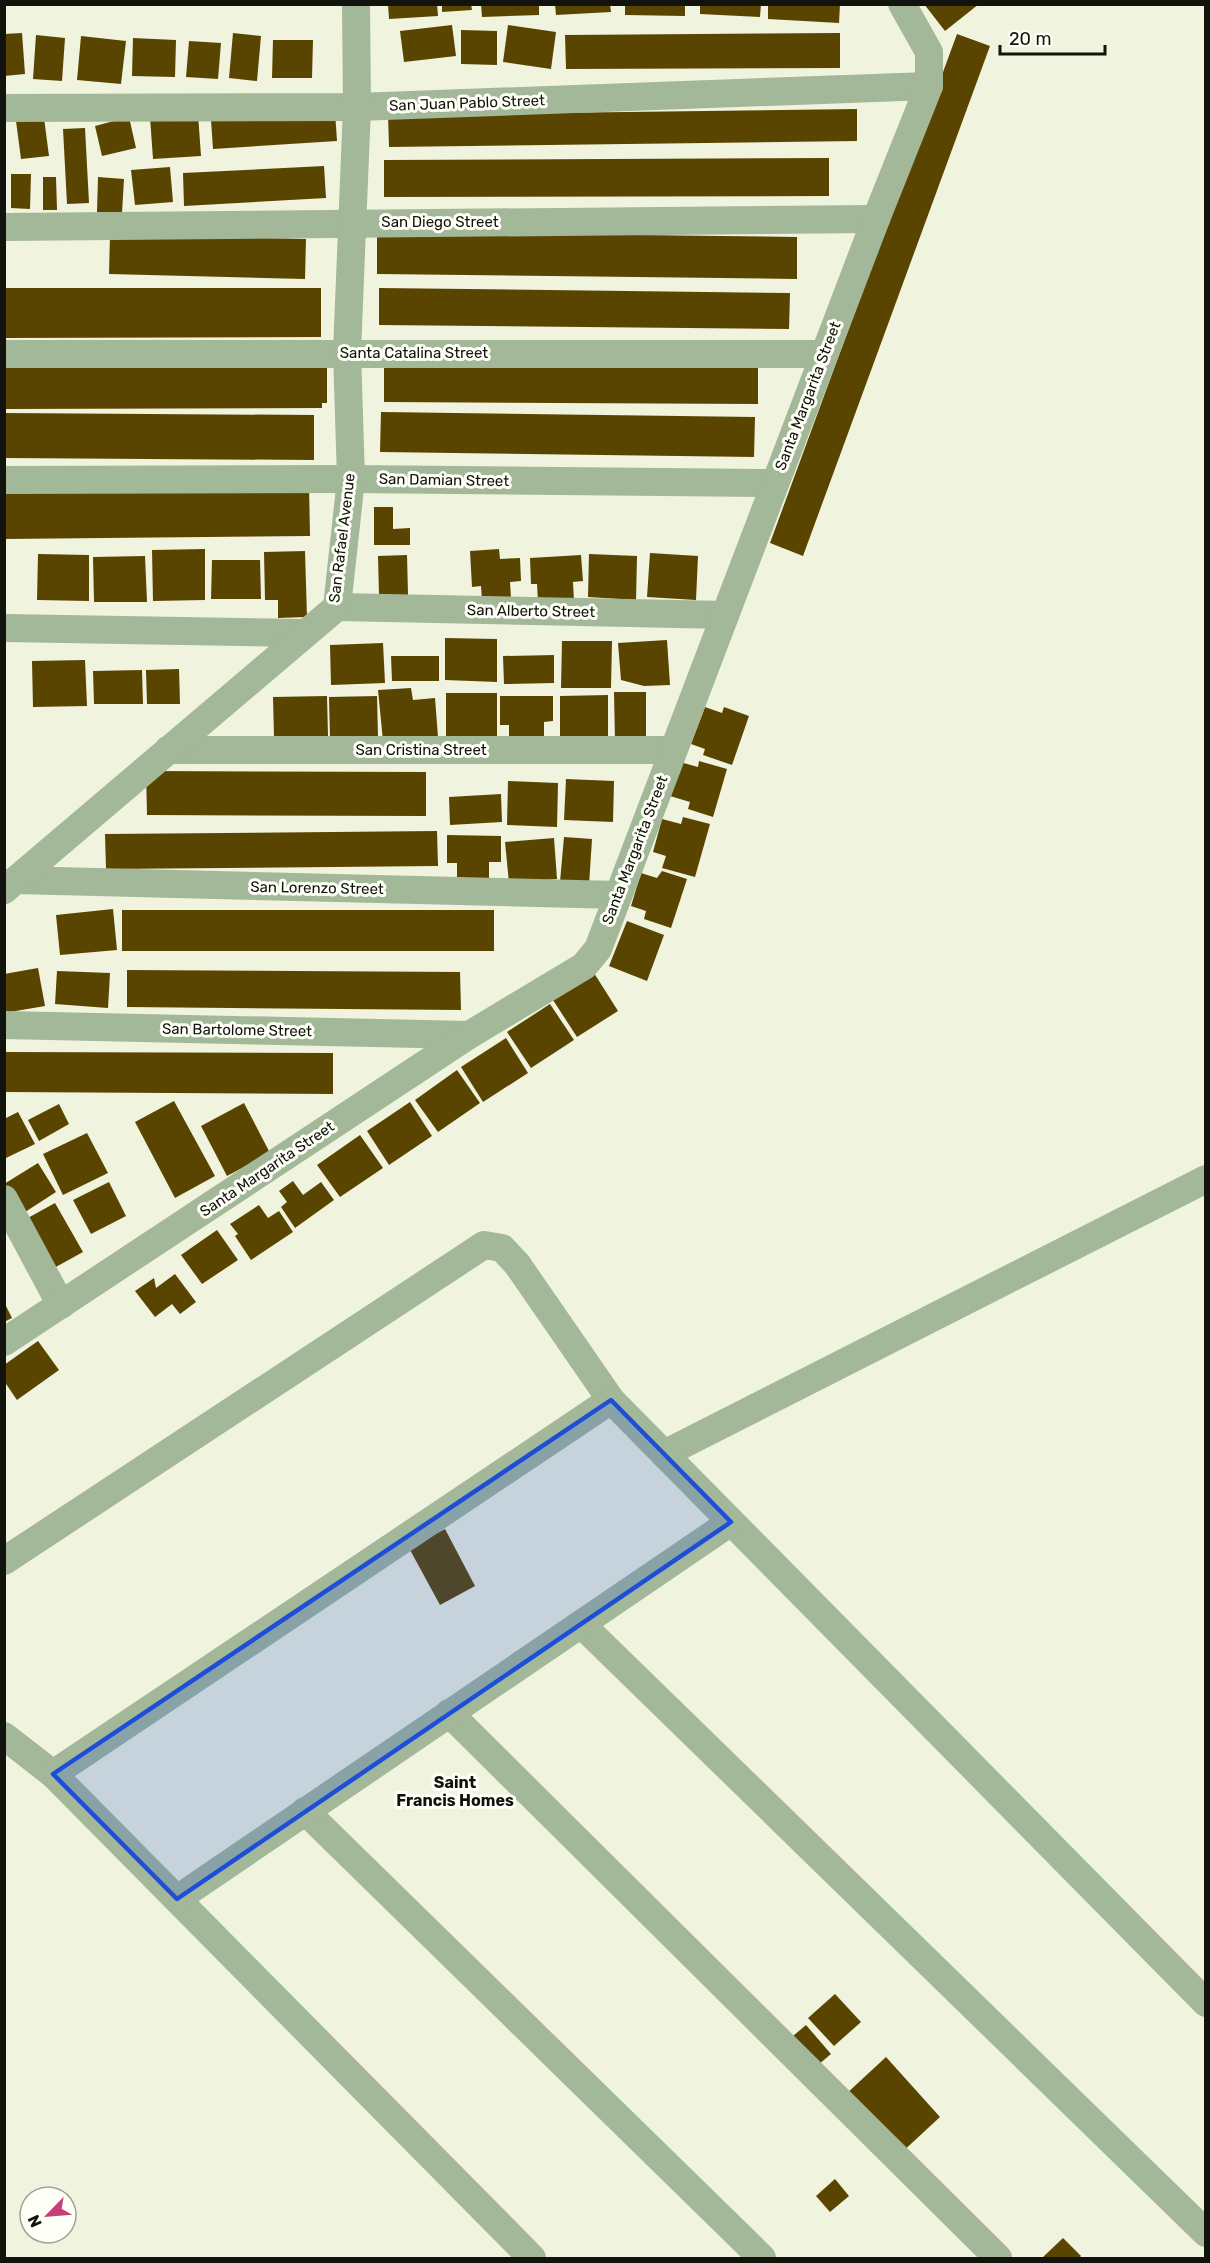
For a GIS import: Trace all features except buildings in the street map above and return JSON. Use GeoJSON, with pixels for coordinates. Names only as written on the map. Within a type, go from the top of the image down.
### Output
{"type":"FeatureCollection","features":[{"type":"Feature","properties":{"kind":"street","name":"San Rafael Avenue"},"geometry":{"type":"LineString","coordinates":[[10,885],[337,607],[351,479],[347,352],[357,106],[356,4]]}},
{"type":"Feature","properties":{"kind":"street"},"geometry":{"type":"LineString","coordinates":[[902,4],[930,52],[929,86]]}},
{"type":"Feature","properties":{"kind":"street","name":"San Juan Pablo Street"},"geometry":{"type":"LineString","coordinates":[[4,108],[357,106],[929,86]]}},
{"type":"Feature","properties":{"kind":"street","name":"Santa Margarita Street"},"geometry":{"type":"LineString","coordinates":[[4,1342],[469,1035],[584,966],[598,949],[824,354],[929,86]]}},
{"type":"Feature","properties":{"kind":"street","name":"San Diego Street"},"geometry":{"type":"LineString","coordinates":[[4,227],[352,222],[876,219]]}},
{"type":"Feature","properties":{"kind":"street","name":"Santa Catalina Street"},"geometry":{"type":"LineString","coordinates":[[4,354],[347,352],[824,354]]}},
{"type":"Feature","properties":{"kind":"street","name":"San Damian Street"},"geometry":{"type":"LineString","coordinates":[[4,480],[351,479],[775,483]]}},
{"type":"Feature","properties":{"kind":"street","name":"San Alberto Street"},"geometry":{"type":"LineString","coordinates":[[337,607],[725,615]]}},
{"type":"Feature","properties":{"kind":"street"},"geometry":{"type":"LineString","coordinates":[[4,628],[306,633]]}},
{"type":"Feature","properties":{"kind":"street","name":"San Cristina Street"},"geometry":{"type":"LineString","coordinates":[[168,750],[673,750]]}},
{"type":"Feature","properties":{"kind":"street","name":"San Lorenzo Street"},"geometry":{"type":"LineString","coordinates":[[10,885],[618,895]]}},
{"type":"Feature","properties":{"kind":"street","name":"San Bartolome Street"},"geometry":{"type":"LineString","coordinates":[[4,1025],[469,1035]]}},
{"type":"Feature","properties":{"kind":"street"},"geometry":{"type":"LineString","coordinates":[[664,1454],[1206,1179]]}},
{"type":"Feature","properties":{"kind":"street"},"geometry":{"type":"LineString","coordinates":[[4,1199],[61,1305]]}},
{"type":"Feature","properties":{"kind":"street"},"geometry":{"type":"LineString","coordinates":[[4,1561],[484,1245],[502,1248],[518,1264],[611,1400],[1206,2003]]}},
{"type":"Feature","properties":{"kind":"street"},"geometry":{"type":"LineString","coordinates":[[53,1774],[611,1400]]}},
{"type":"Feature","properties":{"kind":"street"},"geometry":{"type":"LineString","coordinates":[[177,1899],[731,1522]]}},
{"type":"Feature","properties":{"kind":"street"},"geometry":{"type":"LineString","coordinates":[[581,1624],[1206,2233]]}},
{"type":"Feature","properties":{"kind":"street"},"geometry":{"type":"LineString","coordinates":[[449,1713],[998,2259]]}},
{"type":"Feature","properties":{"kind":"street"},"geometry":{"type":"LineString","coordinates":[[4,1736],[53,1774],[532,2259]]}},
{"type":"Feature","properties":{"kind":"street"},"geometry":{"type":"LineString","coordinates":[[305,1811],[762,2259]]}},
{"type":"Feature","properties":{"kind":"highlighted area"},"geometry":{"type":"Polygon","coordinates":[[[611,1400],[731,1522],[177,1899],[53,1774],[611,1400]]]}},
{"type":"Feature","properties":{"kind":"district","name":"Saint Francis Homes"},"geometry":{"type":"Point","coordinates":[455,1791]}}]}
